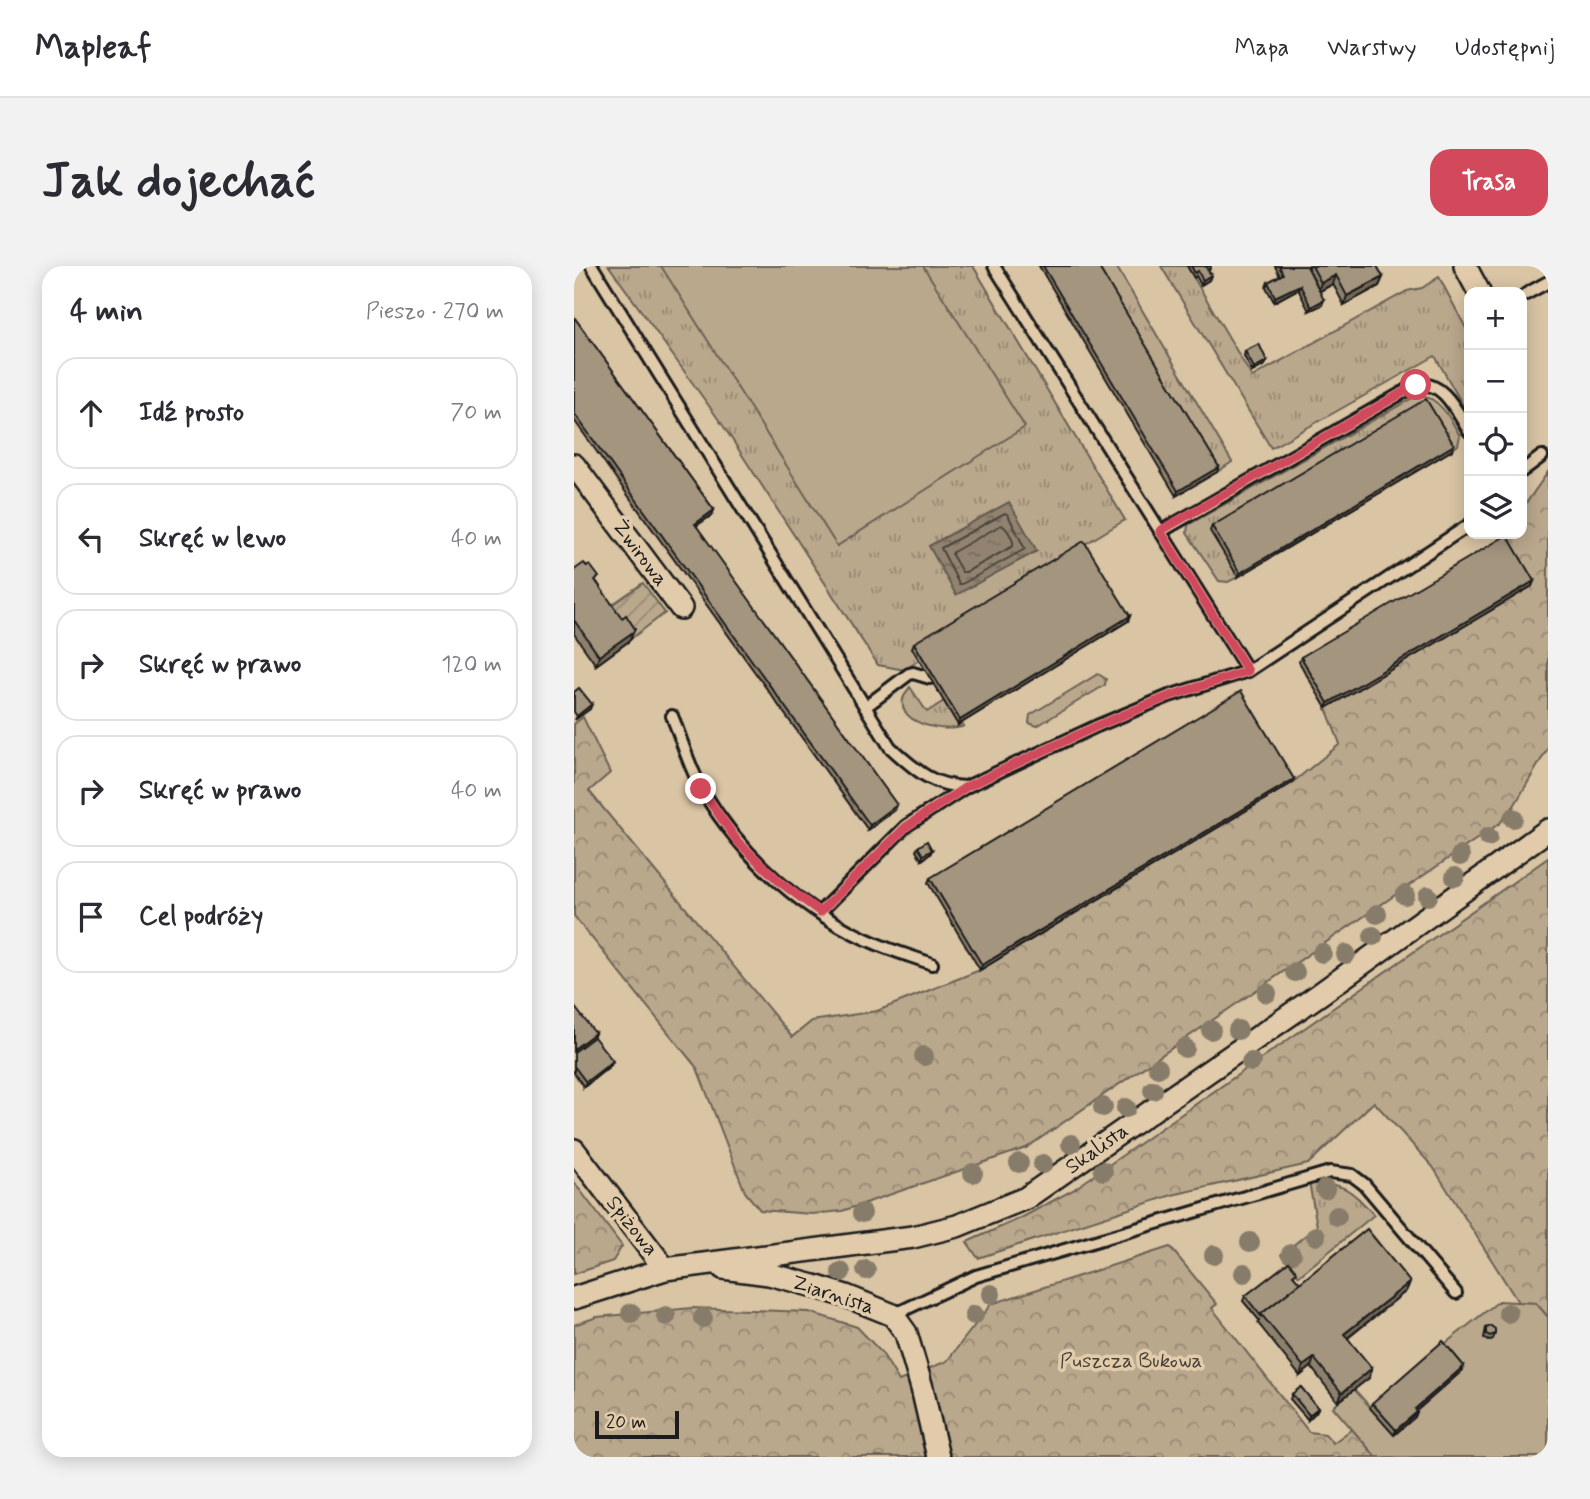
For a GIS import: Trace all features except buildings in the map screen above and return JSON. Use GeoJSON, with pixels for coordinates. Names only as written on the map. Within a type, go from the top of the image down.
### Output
{"type":"FeatureCollection","features":[{"type":"Feature","properties":{"kind":"street"},"geometry":{"type":"LineString","coordinates":[[1465,266],[1476,287]]}},
{"type":"Feature","properties":{"kind":"street","name":"Żwirowa"},"geometry":{"type":"LineString","coordinates":[[574,465],[681,608]]}},
{"type":"Feature","properties":{"kind":"street","name":"Skalista"},"geometry":{"type":"LineString","coordinates":[[574,1298],[665,1269],[913,1237],[957,1226],[1026,1198],[1548,830]]}},
{"type":"Feature","properties":{"kind":"street","name":"Spiżowa"},"geometry":{"type":"LineString","coordinates":[[574,1150],[665,1269]]}},
{"type":"Feature","properties":{"kind":"street","name":"Ziarnista"},"geometry":{"type":"LineString","coordinates":[[665,1269],[702,1267],[769,1275],[846,1296],[893,1315],[906,1333],[938,1457]]}},
{"type":"Feature","properties":{"kind":"lane"},"geometry":{"type":"LineString","coordinates":[[592,266],[890,747],[932,780],[947,786],[966,787]]}},
{"type":"Feature","properties":{"kind":"lane"},"geometry":{"type":"LineString","coordinates":[[994,266],[1248,671]]}},
{"type":"Feature","properties":{"kind":"lane"},"geometry":{"type":"LineString","coordinates":[[1527,293],[1548,282]]}},
{"type":"Feature","properties":{"kind":"lane"},"geometry":{"type":"LineString","coordinates":[[1160,531],[1416,385],[1431,384],[1438,388],[1464,423]]}},
{"type":"Feature","properties":{"kind":"lane"},"geometry":{"type":"LineString","coordinates":[[1527,467],[1542,456]]}},
{"type":"Feature","properties":{"kind":"lane"},"geometry":{"type":"LineString","coordinates":[[820,912],[906,827],[966,787],[1097,726],[1170,696],[1248,671],[1464,528]]}},
{"type":"Feature","properties":{"kind":"lane"},"geometry":{"type":"LineString","coordinates":[[865,707],[909,674],[930,678]]}},
{"type":"Feature","properties":{"kind":"lane"},"geometry":{"type":"LineString","coordinates":[[672,716],[701,789],[738,842],[781,883],[820,912],[876,944],[932,964]]}},
{"type":"Feature","properties":{"kind":"lane"},"geometry":{"type":"LineString","coordinates":[[893,1315],[976,1276],[1330,1172],[1352,1175],[1364,1184],[1456,1293]]}},
{"type":"Feature","properties":{"kind":"green space"},"geometry":{"type":"Polygon","coordinates":[[[609,266],[973,266],[1125,520],[912,648],[919,660],[905,670],[878,665],[724,427],[609,266]]]}},
{"type":"Feature","properties":{"kind":"green space"},"geometry":{"type":"Polygon","coordinates":[[[661,266],[923,266],[1025,427],[837,546],[661,266]]]}},
{"type":"Feature","properties":{"kind":"green space"},"geometry":{"type":"Polygon","coordinates":[[[1094,266],[1116,266],[1232,462],[1217,472],[1094,266]]]}},
{"type":"Feature","properties":{"kind":"green space"},"geometry":{"type":"Polygon","coordinates":[[[1161,266],[1187,266],[1252,377],[1407,291],[1422,288],[1439,277],[1464,324],[1464,407],[1435,356],[1271,448],[1161,266]]]}},
{"type":"Feature","properties":{"kind":"green space"},"geometry":{"type":"Polygon","coordinates":[[[1418,395],[1432,399],[1444,410],[1460,436],[1458,445],[1452,450],[1425,404],[1238,577],[1228,582],[1219,581],[1187,533],[1188,525],[1418,395]]]}},
{"type":"Feature","properties":{"kind":"green space"},"geometry":{"type":"Polygon","coordinates":[[[1548,472],[1548,748],[1514,806],[1500,823],[1026,1148],[842,1211],[812,1214],[760,1210],[745,1192],[697,1068],[574,916],[574,724],[583,717],[610,773],[589,791],[792,1037],[812,1021],[877,1011],[980,970],[1292,783],[1340,744],[1326,708],[1532,586],[1505,539],[1527,539],[1527,502],[1548,472]]]}},
{"type":"Feature","properties":{"kind":"green space"},"geometry":{"type":"Polygon","coordinates":[[[643,583],[665,613],[632,638],[606,609],[643,583]]]}},
{"type":"Feature","properties":{"kind":"green space"},"geometry":{"type":"Polygon","coordinates":[[[1098,674],[1106,679],[1105,685],[1037,726],[1029,723],[1030,715],[1098,674]]]}},
{"type":"Feature","properties":{"kind":"green space"},"geometry":{"type":"Polygon","coordinates":[[[910,687],[927,712],[944,701],[958,724],[962,723],[964,726],[929,726],[908,716],[903,708],[903,698],[910,687]]]}},
{"type":"Feature","properties":{"kind":"green space"},"geometry":{"type":"Polygon","coordinates":[[[1548,858],[1548,1317],[1536,1303],[1518,1302],[1433,1167],[1374,1102],[1308,1164],[1172,1195],[978,1258],[967,1242],[1021,1218],[1073,1190],[1548,858]]]}},
{"type":"Feature","properties":{"kind":"green space"},"geometry":{"type":"Polygon","coordinates":[[[574,1182],[622,1246],[613,1261],[574,1274],[574,1182]]]}},
{"type":"Feature","properties":{"kind":"green space"},"geometry":{"type":"Polygon","coordinates":[[[1309,1182],[1331,1184],[1346,1189],[1374,1215],[1299,1276],[1281,1255],[1317,1226],[1309,1182]]]}},
{"type":"Feature","properties":{"kind":"green space","name":"Puszcza Bukowa"},"geometry":{"type":"Polygon","coordinates":[[[1170,1247],[1217,1304],[1212,1308],[1309,1432],[1325,1434],[1333,1443],[1352,1429],[1376,1457],[574,1457],[574,1325],[597,1317],[692,1308],[809,1312],[857,1327],[882,1353],[899,1381],[947,1361],[991,1304],[1170,1247]]]}},
{"type":"Feature","properties":{"kind":"green space"},"geometry":{"type":"Polygon","coordinates":[[[1499,1301],[1536,1303],[1548,1317],[1548,1457],[1376,1457],[1333,1407],[1354,1389],[1371,1408],[1499,1301]]]}},
{"type":"Feature","properties":{"kind":"water"},"geometry":{"type":"Polygon","coordinates":[[[1009,502],[1037,551],[956,595],[929,546],[1009,502]]]}},
{"type":"Feature","properties":{"kind":"route"},"geometry":{"type":"LineString","coordinates":[[701,789],[738,842],[781,883],[820,912],[906,827],[966,787],[1097,726],[1170,696],[1248,671],[1160,531],[1416,385]]}}]}
